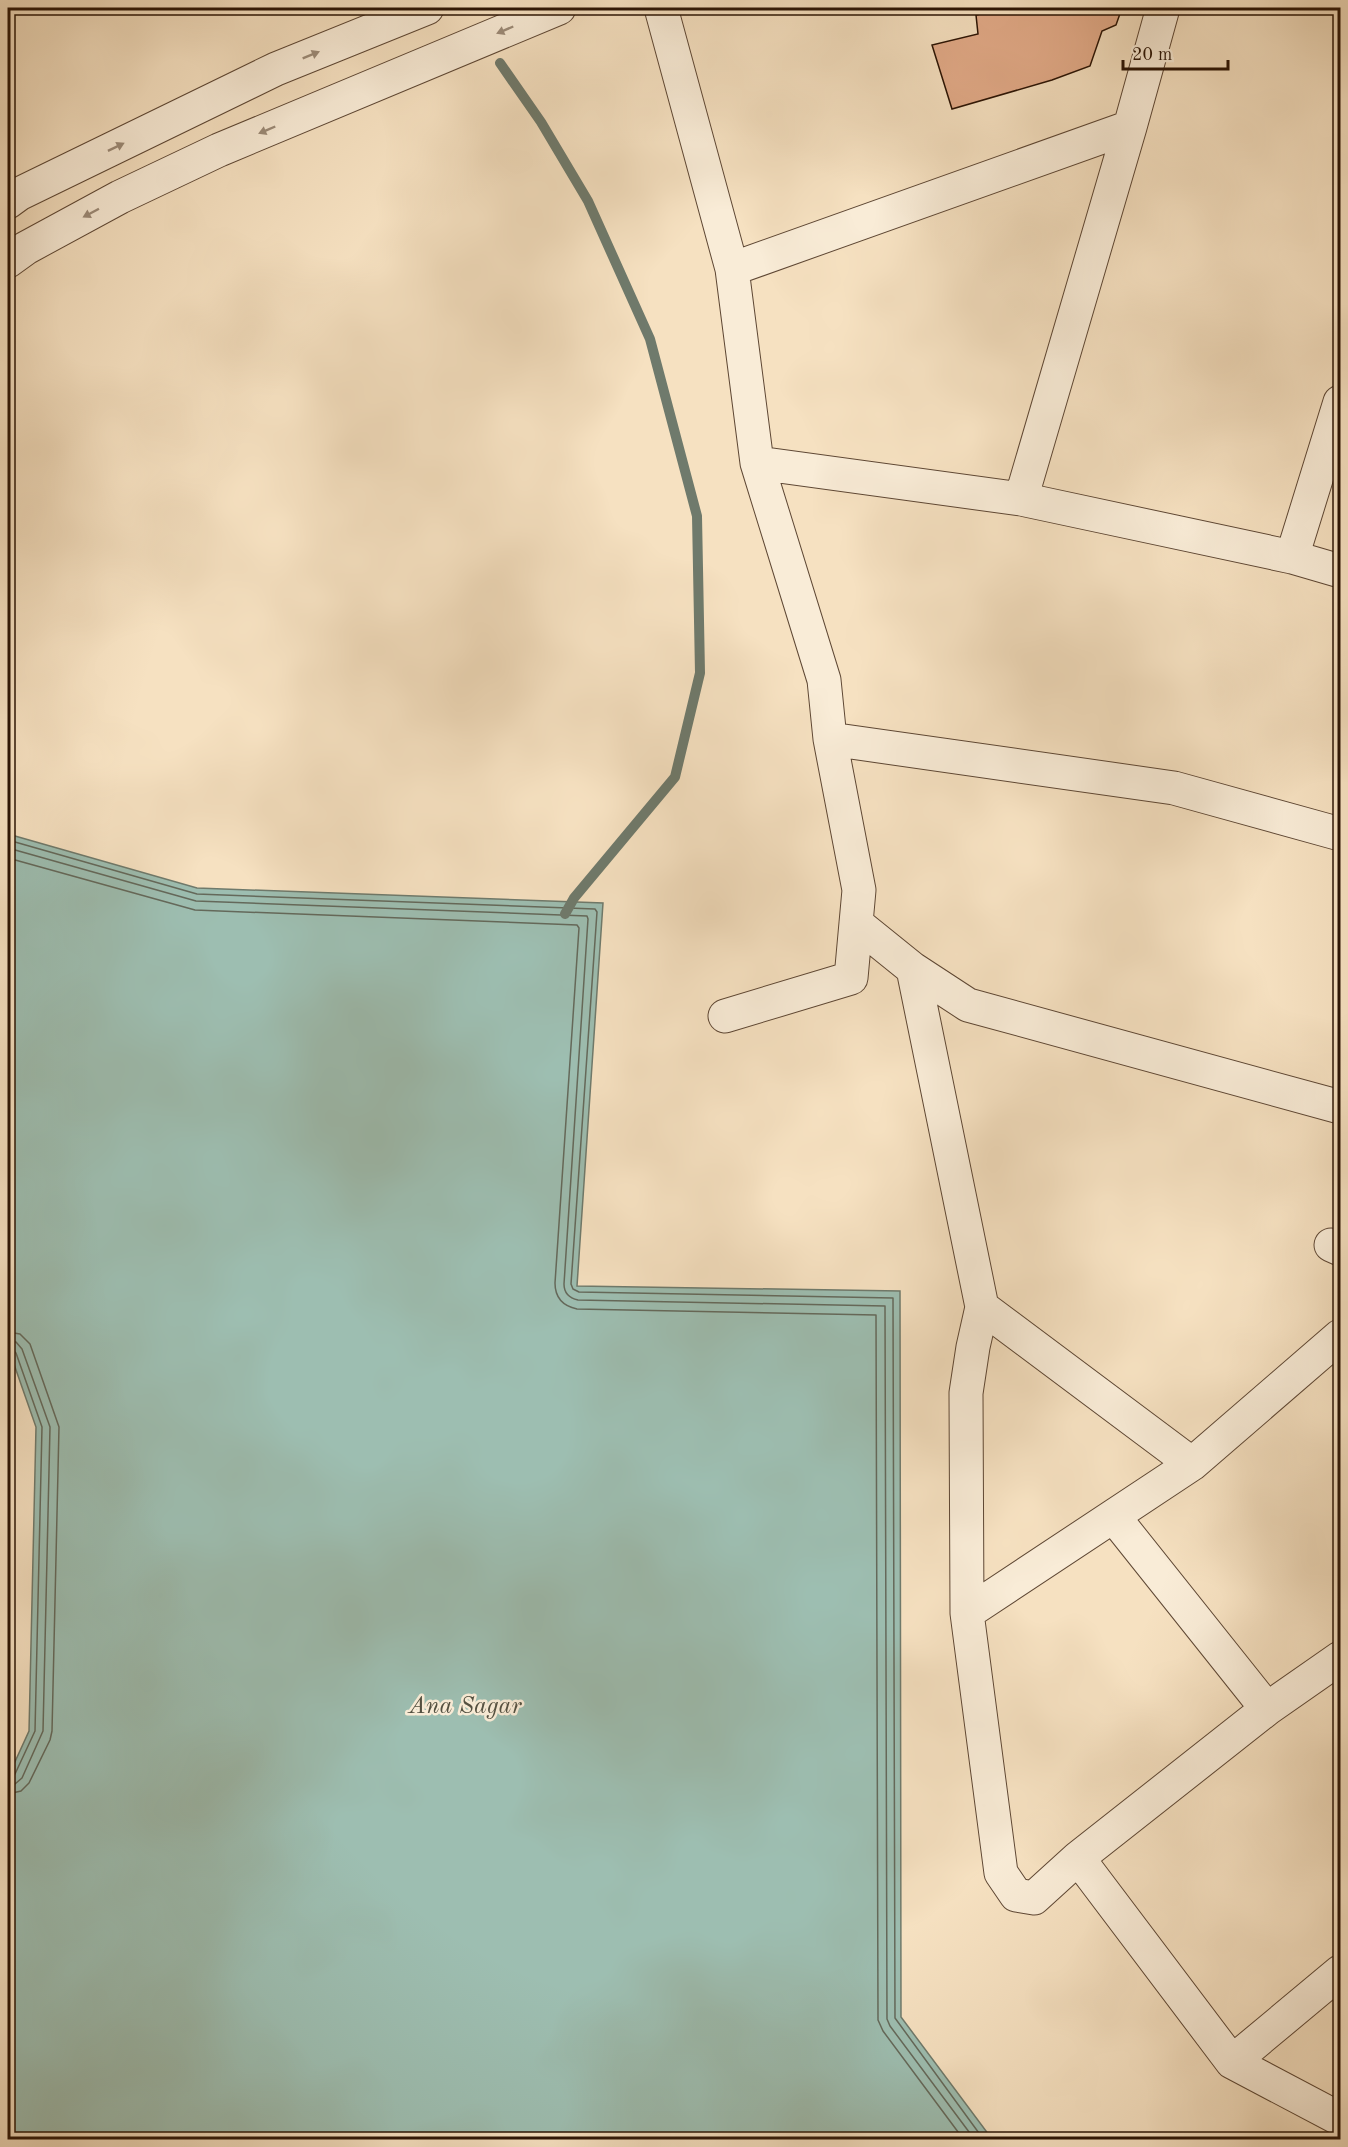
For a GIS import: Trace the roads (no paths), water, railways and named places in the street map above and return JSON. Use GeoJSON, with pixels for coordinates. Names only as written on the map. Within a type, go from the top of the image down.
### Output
{"type":"FeatureCollection","features":[{"type":"Feature","properties":{"kind":"street"},"geometry":{"type":"LineString","coordinates":[[8,202],[19,194],[276,69],[427,8]]}},
{"type":"Feature","properties":{"kind":"street"},"geometry":{"type":"LineString","coordinates":[[8,261],[26,248],[120,197],[219,150],[559,8]]}},
{"type":"Feature","properties":{"kind":"street"},"geometry":{"type":"LineString","coordinates":[[661,8],[732,269],[757,463],[824,680],[830,739],[859,890],[851,978],[724,1016]]}},
{"type":"Feature","properties":{"kind":"street"},"geometry":{"type":"LineString","coordinates":[[1021,499],[1163,8]]}},
{"type":"Feature","properties":{"kind":"street"},"geometry":{"type":"LineString","coordinates":[[276,69],[297,118]]}},
{"type":"Feature","properties":{"kind":"street"},"geometry":{"type":"LineString","coordinates":[[732,269],[1130,127]]}},
{"type":"Feature","properties":{"kind":"street"},"geometry":{"type":"LineString","coordinates":[[1292,557],[1341,402]]}},
{"type":"Feature","properties":{"kind":"street"},"geometry":{"type":"LineString","coordinates":[[757,463],[1021,499],[1292,557],[1341,571]]}},
{"type":"Feature","properties":{"kind":"street"},"geometry":{"type":"LineString","coordinates":[[830,739],[1174,788],[1341,834]]}},
{"type":"Feature","properties":{"kind":"street"},"geometry":{"type":"LineString","coordinates":[[856,924],[913,969],[968,1005],[1341,1107]]}},
{"type":"Feature","properties":{"kind":"street"},"geometry":{"type":"LineString","coordinates":[[913,969],[982,1307],[966,1393],[967,1613],[1001,1873],[1016,1895],[1034,1898],[1077,1858],[1267,1709],[1341,1658]]}},
{"type":"Feature","properties":{"kind":"street"},"geometry":{"type":"LineString","coordinates":[[982,1307],[1192,1464]]}},
{"type":"Feature","properties":{"kind":"street"},"geometry":{"type":"LineString","coordinates":[[967,1613],[1192,1464],[1341,1335]]}},
{"type":"Feature","properties":{"kind":"street"},"geometry":{"type":"LineString","coordinates":[[1114,1517],[1267,1709]]}},
{"type":"Feature","properties":{"kind":"street"},"geometry":{"type":"LineString","coordinates":[[1077,1858],[1232,2062],[1341,2119]]}},
{"type":"Feature","properties":{"kind":"street"},"geometry":{"type":"LineString","coordinates":[[1232,2062],[1341,1972]]}},
{"type":"Feature","properties":{"kind":"water","name":"Ana Sagar"},"geometry":{"type":"Polygon","coordinates":[[[8,834],[197,888],[603,903],[577,1286],[900,1291],[901,2017],[992,2139],[8,2139],[8,1777],[29,1731],[36,1427],[8,1347],[8,834]]]}},
{"type":"Feature","properties":{"kind":"waterway"},"geometry":{"type":"LineString","coordinates":[[500,63],[541,122],[588,201],[650,339],[697,516],[700,673],[675,777],[574,898],[565,914]]}}]}
